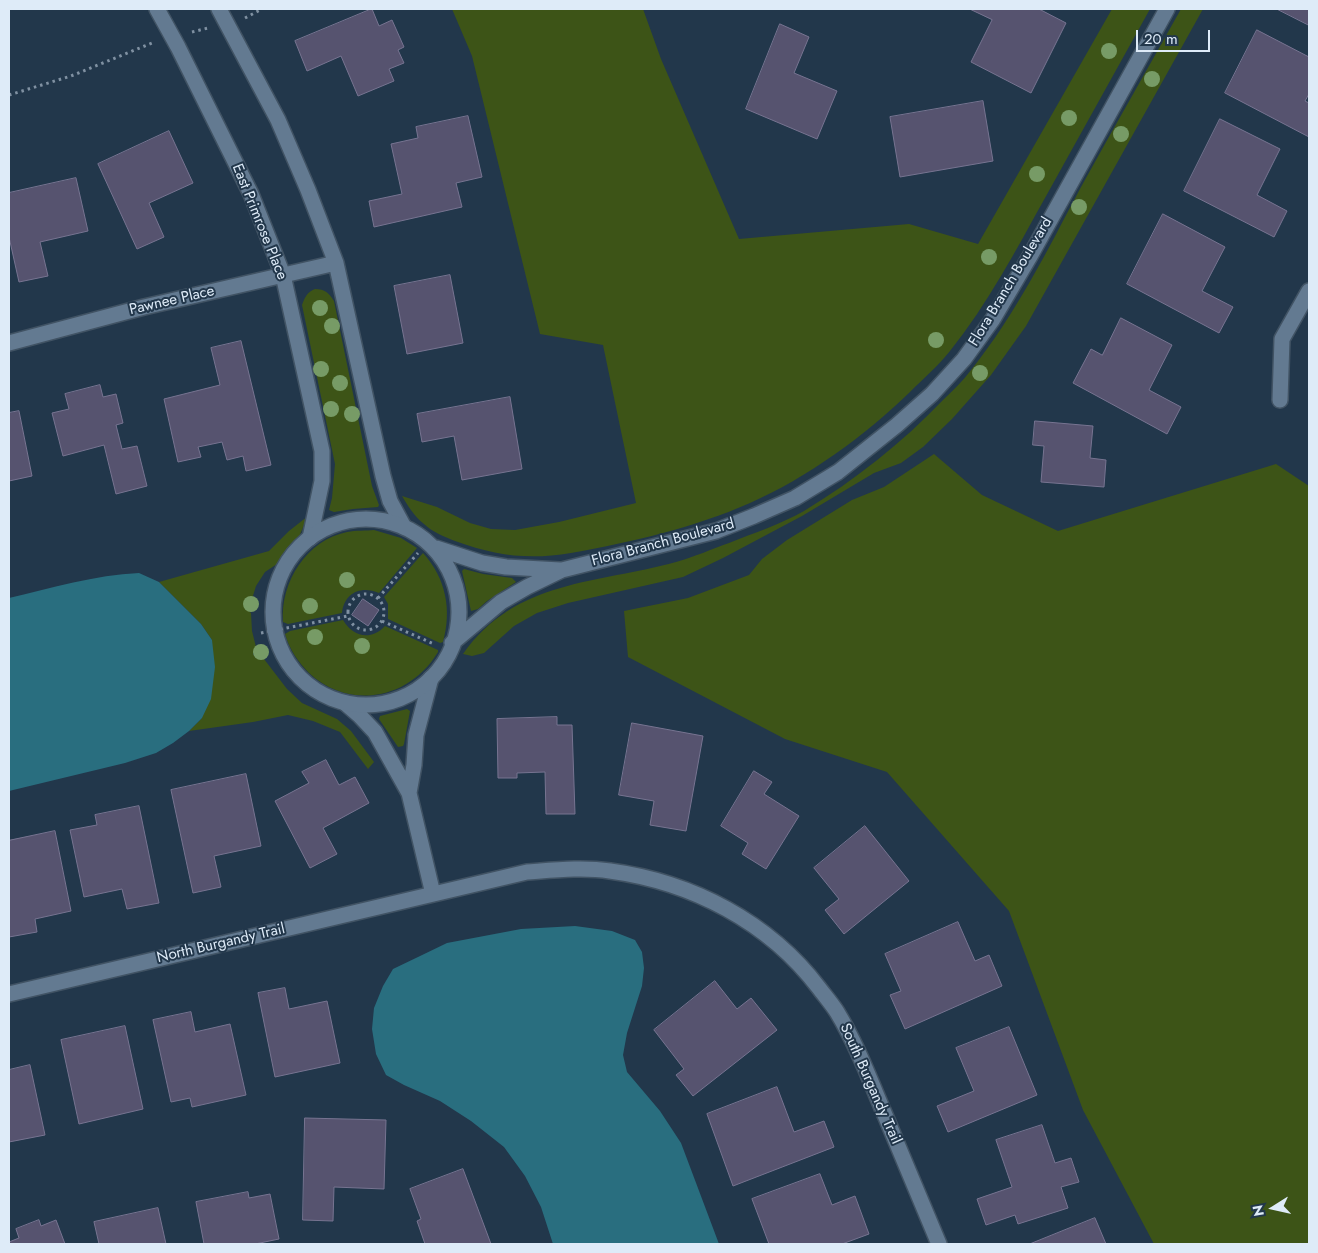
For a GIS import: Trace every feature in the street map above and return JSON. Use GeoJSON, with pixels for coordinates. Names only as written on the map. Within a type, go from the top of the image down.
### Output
{"type":"FeatureCollection","features":[{"type":"Feature","properties":{"kind":"street","name":"East Primrose Place"},"geometry":{"type":"LineString","coordinates":[[157,9],[173,36],[252,194],[283,275],[322,451],[322,481],[310,538]]}},
{"type":"Feature","properties":{"kind":"street"},"geometry":{"type":"LineString","coordinates":[[220,9],[278,120],[308,190],[336,264],[383,476],[390,501],[404,526]]}},
{"type":"Feature","properties":{"kind":"street","name":"Flora Branch Boulevard"},"geometry":{"type":"LineString","coordinates":[[446,645],[501,602],[562,570],[716,531],[795,498],[838,472],[897,425],[932,394],[964,359],[992,319],[1029,258],[1167,9]]}},
{"type":"Feature","properties":{"kind":"street","name":"Pawnee Place"},"geometry":{"type":"LineString","coordinates":[[9,343],[144,307],[336,264]]}},
{"type":"Feature","properties":{"kind":"street"},"geometry":{"type":"LineString","coordinates":[[1280,400],[1282,339],[1309,291]]}},
{"type":"Feature","properties":{"kind":"street","name":"Flora Branch Boulevard"},"geometry":{"type":"LineString","coordinates":[[432,544],[447,566],[457,604],[457,624],[446,645],[440,666],[431,678],[412,692],[392,702],[368,705],[345,703],[328,698],[312,689],[288,663],[268,631],[276,589],[284,570],[295,552],[310,538],[327,528],[345,522],[364,520],[384,521],[404,526],[432,544],[482,563],[506,568],[562,570]]}},
{"type":"Feature","properties":{"kind":"street"},"geometry":{"type":"LineString","coordinates":[[409,793],[414,765],[416,735],[431,678]]}},
{"type":"Feature","properties":{"kind":"street"},"geometry":{"type":"LineString","coordinates":[[345,703],[375,732],[409,793],[432,894]]}},
{"type":"Feature","properties":{"kind":"street","name":"South Burgandy Trail"},"geometry":{"type":"LineString","coordinates":[[432,894],[527,872],[568,869],[609,870],[653,878],[689,891],[738,915],[773,940],[801,966],[836,1010],[857,1048],[939,1244]]}},
{"type":"Feature","properties":{"kind":"street","name":"North Burgandy Trail"},"geometry":{"type":"LineString","coordinates":[[9,994],[432,894]]}},
{"type":"Feature","properties":{"kind":"path"},"geometry":{"type":"LineString","coordinates":[[9,95],[72,76],[139,47],[173,36],[227,24],[245,18],[262,9]]}},
{"type":"Feature","properties":{"kind":"path"},"geometry":{"type":"LineString","coordinates":[[378,598],[432,544]]}},
{"type":"Feature","properties":{"kind":"path"},"geometry":{"type":"LineString","coordinates":[[369,593],[378,598],[384,609],[382,621],[372,629],[366,630],[355,626],[348,616],[349,604],[357,596],[369,593]]}},
{"type":"Feature","properties":{"kind":"path"},"geometry":{"type":"LineString","coordinates":[[268,631],[348,616]]}},
{"type":"Feature","properties":{"kind":"path"},"geometry":{"type":"LineString","coordinates":[[382,621],[446,645]]}},
{"type":"Feature","properties":{"kind":"green space"},"geometry":{"type":"Polygon","coordinates":[[[452,9],[643,9],[661,59],[739,239],[909,224],[978,244],[1112,9],[1150,9],[989,296],[945,357],[893,408],[855,439],[814,468],[771,493],[728,512],[684,527],[617,544],[556,555],[527,556],[485,550],[439,534],[417,518],[402,496],[437,507],[470,523],[491,529],[515,530],[559,522],[636,503],[603,345],[540,334],[472,56],[452,9]]]}},
{"type":"Feature","properties":{"kind":"green space"},"geometry":{"type":"Polygon","coordinates":[[[1181,9],[1203,9],[1026,326],[991,375],[952,419],[923,447],[901,463],[874,473],[802,516],[683,577],[568,603],[537,613],[514,626],[484,653],[472,656],[463,654],[484,629],[508,611],[533,598],[560,588],[683,560],[795,516],[860,474],[911,431],[965,378],[1003,326],[1030,281],[1181,9]]]}},
{"type":"Feature","properties":{"kind":"green space"},"geometry":{"type":"Polygon","coordinates":[[[315,289],[326,292],[334,301],[378,507],[334,512],[329,510],[335,464],[302,305],[307,295],[315,289]]]}},
{"type":"Feature","properties":{"kind":"green space"},"geometry":{"type":"Polygon","coordinates":[[[934,454],[982,495],[1058,531],[1276,464],[1309,486],[1309,1244],[1154,1244],[1083,1110],[1009,911],[887,772],[785,739],[628,657],[624,611],[688,598],[749,575],[762,559],[787,540],[852,500],[884,487],[934,454]]]}},
{"type":"Feature","properties":{"kind":"green space"},"geometry":{"type":"Polygon","coordinates":[[[308,516],[298,539],[277,564],[265,572],[256,586],[252,599],[248,599],[245,603],[245,607],[251,613],[252,631],[256,647],[253,654],[256,658],[264,659],[287,689],[302,703],[337,719],[351,731],[374,762],[368,769],[340,732],[313,721],[288,715],[189,731],[202,718],[212,640],[201,624],[159,582],[269,551],[289,531],[308,516]]]}},
{"type":"Feature","properties":{"kind":"green space"},"geometry":{"type":"Polygon","coordinates":[[[374,530],[401,538],[417,548],[379,593],[366,590],[354,592],[346,600],[342,613],[288,624],[283,622],[283,607],[291,578],[308,553],[333,537],[350,531],[374,530]]]}},
{"type":"Feature","properties":{"kind":"green space"},"geometry":{"type":"Polygon","coordinates":[[[423,553],[437,573],[445,595],[447,606],[446,630],[443,642],[440,643],[388,619],[388,604],[384,597],[423,553]]]}},
{"type":"Feature","properties":{"kind":"green space"},"geometry":{"type":"Polygon","coordinates":[[[464,569],[512,578],[516,582],[478,609],[471,611],[462,571],[464,569]]]}},
{"type":"Feature","properties":{"kind":"green space"},"geometry":{"type":"Polygon","coordinates":[[[343,620],[352,630],[362,635],[374,634],[385,626],[438,650],[438,652],[426,668],[412,680],[396,689],[378,694],[360,695],[343,692],[325,685],[309,673],[295,655],[285,634],[290,631],[343,620]]]}},
{"type":"Feature","properties":{"kind":"green space"},"geometry":{"type":"Polygon","coordinates":[[[407,709],[410,711],[404,744],[398,747],[379,719],[380,716],[407,709]]]}},
{"type":"Feature","properties":{"kind":"water"},"geometry":{"type":"Polygon","coordinates":[[[139,573],[159,582],[201,624],[212,640],[215,667],[211,699],[202,718],[189,731],[156,753],[125,763],[9,791],[9,598],[90,579],[139,573]]]}},
{"type":"Feature","properties":{"kind":"water"},"geometry":{"type":"Polygon","coordinates":[[[575,926],[612,931],[635,940],[642,952],[644,968],[642,986],[627,1033],[623,1055],[627,1072],[660,1111],[681,1143],[719,1244],[553,1244],[541,1207],[525,1176],[504,1147],[471,1121],[440,1101],[386,1075],[376,1054],[372,1029],[374,1008],[383,986],[393,969],[447,943],[521,929],[575,926]]]}},
{"type":"Feature","properties":{"kind":"building"},"geometry":{"type":"Polygon","coordinates":[[[372,9],[379,26],[392,20],[404,47],[398,50],[404,63],[389,69],[394,81],[358,96],[341,56],[307,71],[295,41],[372,9]]]}},
{"type":"Feature","properties":{"kind":"building"},"geometry":{"type":"Polygon","coordinates":[[[970,9],[1039,9],[1066,23],[1031,93],[971,62],[992,20],[970,9]]]}},
{"type":"Feature","properties":{"kind":"building"},"geometry":{"type":"Polygon","coordinates":[[[1277,9],[1309,9],[1309,25],[1277,9]]]}},
{"type":"Feature","properties":{"kind":"building"},"geometry":{"type":"Polygon","coordinates":[[[780,24],[809,37],[794,73],[837,91],[817,139],[746,109],[780,24]]]}},
{"type":"Feature","properties":{"kind":"building"},"geometry":{"type":"Polygon","coordinates":[[[1257,30],[1309,57],[1309,94],[1305,101],[1309,103],[1309,137],[1225,93],[1257,30]]]}},
{"type":"Feature","properties":{"kind":"building"},"geometry":{"type":"Polygon","coordinates":[[[983,101],[993,161],[900,177],[890,117],[983,101]]]}},
{"type":"Feature","properties":{"kind":"building"},"geometry":{"type":"Polygon","coordinates":[[[468,116],[482,177],[456,183],[462,207],[374,227],[369,201],[402,194],[391,144],[418,138],[416,127],[468,116]]]}},
{"type":"Feature","properties":{"kind":"building"},"geometry":{"type":"Polygon","coordinates":[[[1220,119],[1280,149],[1257,195],[1287,211],[1274,237],[1184,191],[1220,119]]]}},
{"type":"Feature","properties":{"kind":"building"},"geometry":{"type":"Polygon","coordinates":[[[169,131],[193,183],[149,203],[164,237],[137,249],[98,164],[169,131]]]}},
{"type":"Feature","properties":{"kind":"building"},"geometry":{"type":"Polygon","coordinates":[[[76,178],[88,231],[40,242],[48,276],[19,282],[9,237],[9,193],[76,178]]]}},
{"type":"Feature","properties":{"kind":"building"},"geometry":{"type":"Polygon","coordinates":[[[1163,214],[1225,247],[1202,291],[1233,307],[1219,333],[1127,284],[1163,214]]]}},
{"type":"Feature","properties":{"kind":"building"},"geometry":{"type":"Polygon","coordinates":[[[450,275],[463,343],[407,354],[394,286],[450,275]]]}},
{"type":"Feature","properties":{"kind":"building"},"geometry":{"type":"Polygon","coordinates":[[[1121,318],[1172,345],[1149,390],[1181,407],[1167,434],[1073,383],[1091,349],[1102,355],[1121,318]]]}},
{"type":"Feature","properties":{"kind":"building"},"geometry":{"type":"Polygon","coordinates":[[[241,341],[271,465],[246,471],[243,456],[227,460],[222,442],[198,447],[201,457],[178,462],[164,399],[220,385],[211,348],[241,341]]]}},
{"type":"Feature","properties":{"kind":"building"},"geometry":{"type":"Polygon","coordinates":[[[100,385],[103,397],[116,394],[123,423],[116,425],[122,449],[137,446],[147,486],[116,494],[104,445],[63,456],[52,413],[69,409],[65,394],[100,385]]]}},
{"type":"Feature","properties":{"kind":"building"},"geometry":{"type":"Polygon","coordinates":[[[510,397],[522,469],[462,480],[454,436],[422,442],[417,414],[510,397]]]}},
{"type":"Feature","properties":{"kind":"building"},"geometry":{"type":"Polygon","coordinates":[[[19,411],[32,476],[9,481],[9,413],[19,411]]]}},
{"type":"Feature","properties":{"kind":"building"},"geometry":{"type":"Polygon","coordinates":[[[1035,421],[1093,426],[1090,458],[1106,460],[1104,487],[1041,482],[1044,446],[1033,445],[1035,421]]]}},
{"type":"Feature","properties":{"kind":"building"},"geometry":{"type":"Polygon","coordinates":[[[363,599],[379,610],[368,626],[352,615],[363,599]]]}},
{"type":"Feature","properties":{"kind":"building"},"geometry":{"type":"Polygon","coordinates":[[[557,717],[557,725],[572,725],[575,814],[546,814],[545,772],[517,773],[517,778],[498,778],[497,719],[557,717]]]}},
{"type":"Feature","properties":{"kind":"building"},"geometry":{"type":"Polygon","coordinates":[[[632,723],[703,736],[686,831],[650,825],[654,801],[619,795],[632,723]]]}},
{"type":"Feature","properties":{"kind":"building"},"geometry":{"type":"Polygon","coordinates":[[[326,760],[339,785],[355,777],[369,803],[323,828],[337,854],[310,868],[275,801],[309,783],[302,772],[326,760]]]}},
{"type":"Feature","properties":{"kind":"building"},"geometry":{"type":"Polygon","coordinates":[[[754,771],[772,782],[764,794],[799,816],[766,869],[742,854],[748,843],[721,826],[754,771]]]}},
{"type":"Feature","properties":{"kind":"building"},"geometry":{"type":"Polygon","coordinates":[[[246,774],[261,846],[214,856],[221,887],[193,893],[171,790],[246,774]]]}},
{"type":"Feature","properties":{"kind":"building"},"geometry":{"type":"Polygon","coordinates":[[[139,806],[159,903],[127,909],[122,889],[84,897],[70,830],[97,825],[95,815],[139,806]]]}},
{"type":"Feature","properties":{"kind":"building"},"geometry":{"type":"Polygon","coordinates":[[[865,826],[909,881],[844,934],[825,910],[839,899],[814,868],[865,826]]]}},
{"type":"Feature","properties":{"kind":"building"},"geometry":{"type":"Polygon","coordinates":[[[55,831],[71,911],[35,919],[37,932],[9,937],[9,840],[55,831]]]}},
{"type":"Feature","properties":{"kind":"building"},"geometry":{"type":"Polygon","coordinates":[[[958,922],[975,961],[989,955],[1002,986],[905,1029],[890,995],[901,991],[885,954],[958,922]]]}},
{"type":"Feature","properties":{"kind":"building"},"geometry":{"type":"Polygon","coordinates":[[[715,981],[737,1009],[751,998],[777,1030],[693,1096],[676,1075],[684,1069],[654,1030],[715,981]]]}},
{"type":"Feature","properties":{"kind":"building"},"geometry":{"type":"Polygon","coordinates":[[[285,988],[289,1009],[327,1001],[340,1063],[275,1077],[258,993],[285,988]]]}},
{"type":"Feature","properties":{"kind":"building"},"geometry":{"type":"Polygon","coordinates":[[[191,1012],[195,1032],[230,1024],[246,1095],[192,1107],[190,1098],[171,1102],[153,1020],[191,1012]]]}},
{"type":"Feature","properties":{"kind":"building"},"geometry":{"type":"Polygon","coordinates":[[[125,1026],[143,1109],[79,1124],[61,1040],[125,1026]]]}},
{"type":"Feature","properties":{"kind":"building"},"geometry":{"type":"Polygon","coordinates":[[[1009,1027],[1037,1095],[948,1132],[937,1106],[974,1091],[956,1048],[1009,1027]]]}},
{"type":"Feature","properties":{"kind":"building"},"geometry":{"type":"Polygon","coordinates":[[[30,1065],[45,1135],[9,1142],[9,1070],[30,1065]]]}},
{"type":"Feature","properties":{"kind":"building"},"geometry":{"type":"Polygon","coordinates":[[[777,1087],[794,1132],[824,1121],[834,1147],[733,1186],[707,1114],[777,1087]]]}},
{"type":"Feature","properties":{"kind":"building"},"geometry":{"type":"Polygon","coordinates":[[[305,1118],[386,1120],[384,1189],[334,1187],[333,1221],[303,1220],[305,1118]]]}},
{"type":"Feature","properties":{"kind":"building"},"geometry":{"type":"Polygon","coordinates":[[[1042,1125],[1055,1163],[1071,1158],[1079,1182],[1061,1187],[1068,1208],[1018,1224],[1015,1215],[986,1225],[977,1199],[1012,1187],[996,1140],[1042,1125]]]}},
{"type":"Feature","properties":{"kind":"building"},"geometry":{"type":"Polygon","coordinates":[[[463,1169],[491,1244],[425,1244],[417,1221],[421,1219],[410,1189],[463,1169]]]}},
{"type":"Feature","properties":{"kind":"building"},"geometry":{"type":"Polygon","coordinates":[[[820,1174],[832,1205],[855,1196],[869,1234],[842,1244],[769,1244],[752,1199],[820,1174]]]}},
{"type":"Feature","properties":{"kind":"building"},"geometry":{"type":"Polygon","coordinates":[[[248,1192],[249,1198],[270,1194],[279,1239],[255,1244],[204,1244],[196,1202],[248,1192]]]}},
{"type":"Feature","properties":{"kind":"building"},"geometry":{"type":"Polygon","coordinates":[[[158,1208],[166,1244],[99,1244],[94,1222],[158,1208]]]}},
{"type":"Feature","properties":{"kind":"building"},"geometry":{"type":"Polygon","coordinates":[[[1095,1218],[1106,1244],[1030,1244],[1095,1218]]]}},
{"type":"Feature","properties":{"kind":"building"},"geometry":{"type":"Polygon","coordinates":[[[39,1220],[41,1226],[56,1220],[65,1244],[9,1244],[9,1242],[19,1238],[16,1229],[39,1220]]]}}]}
